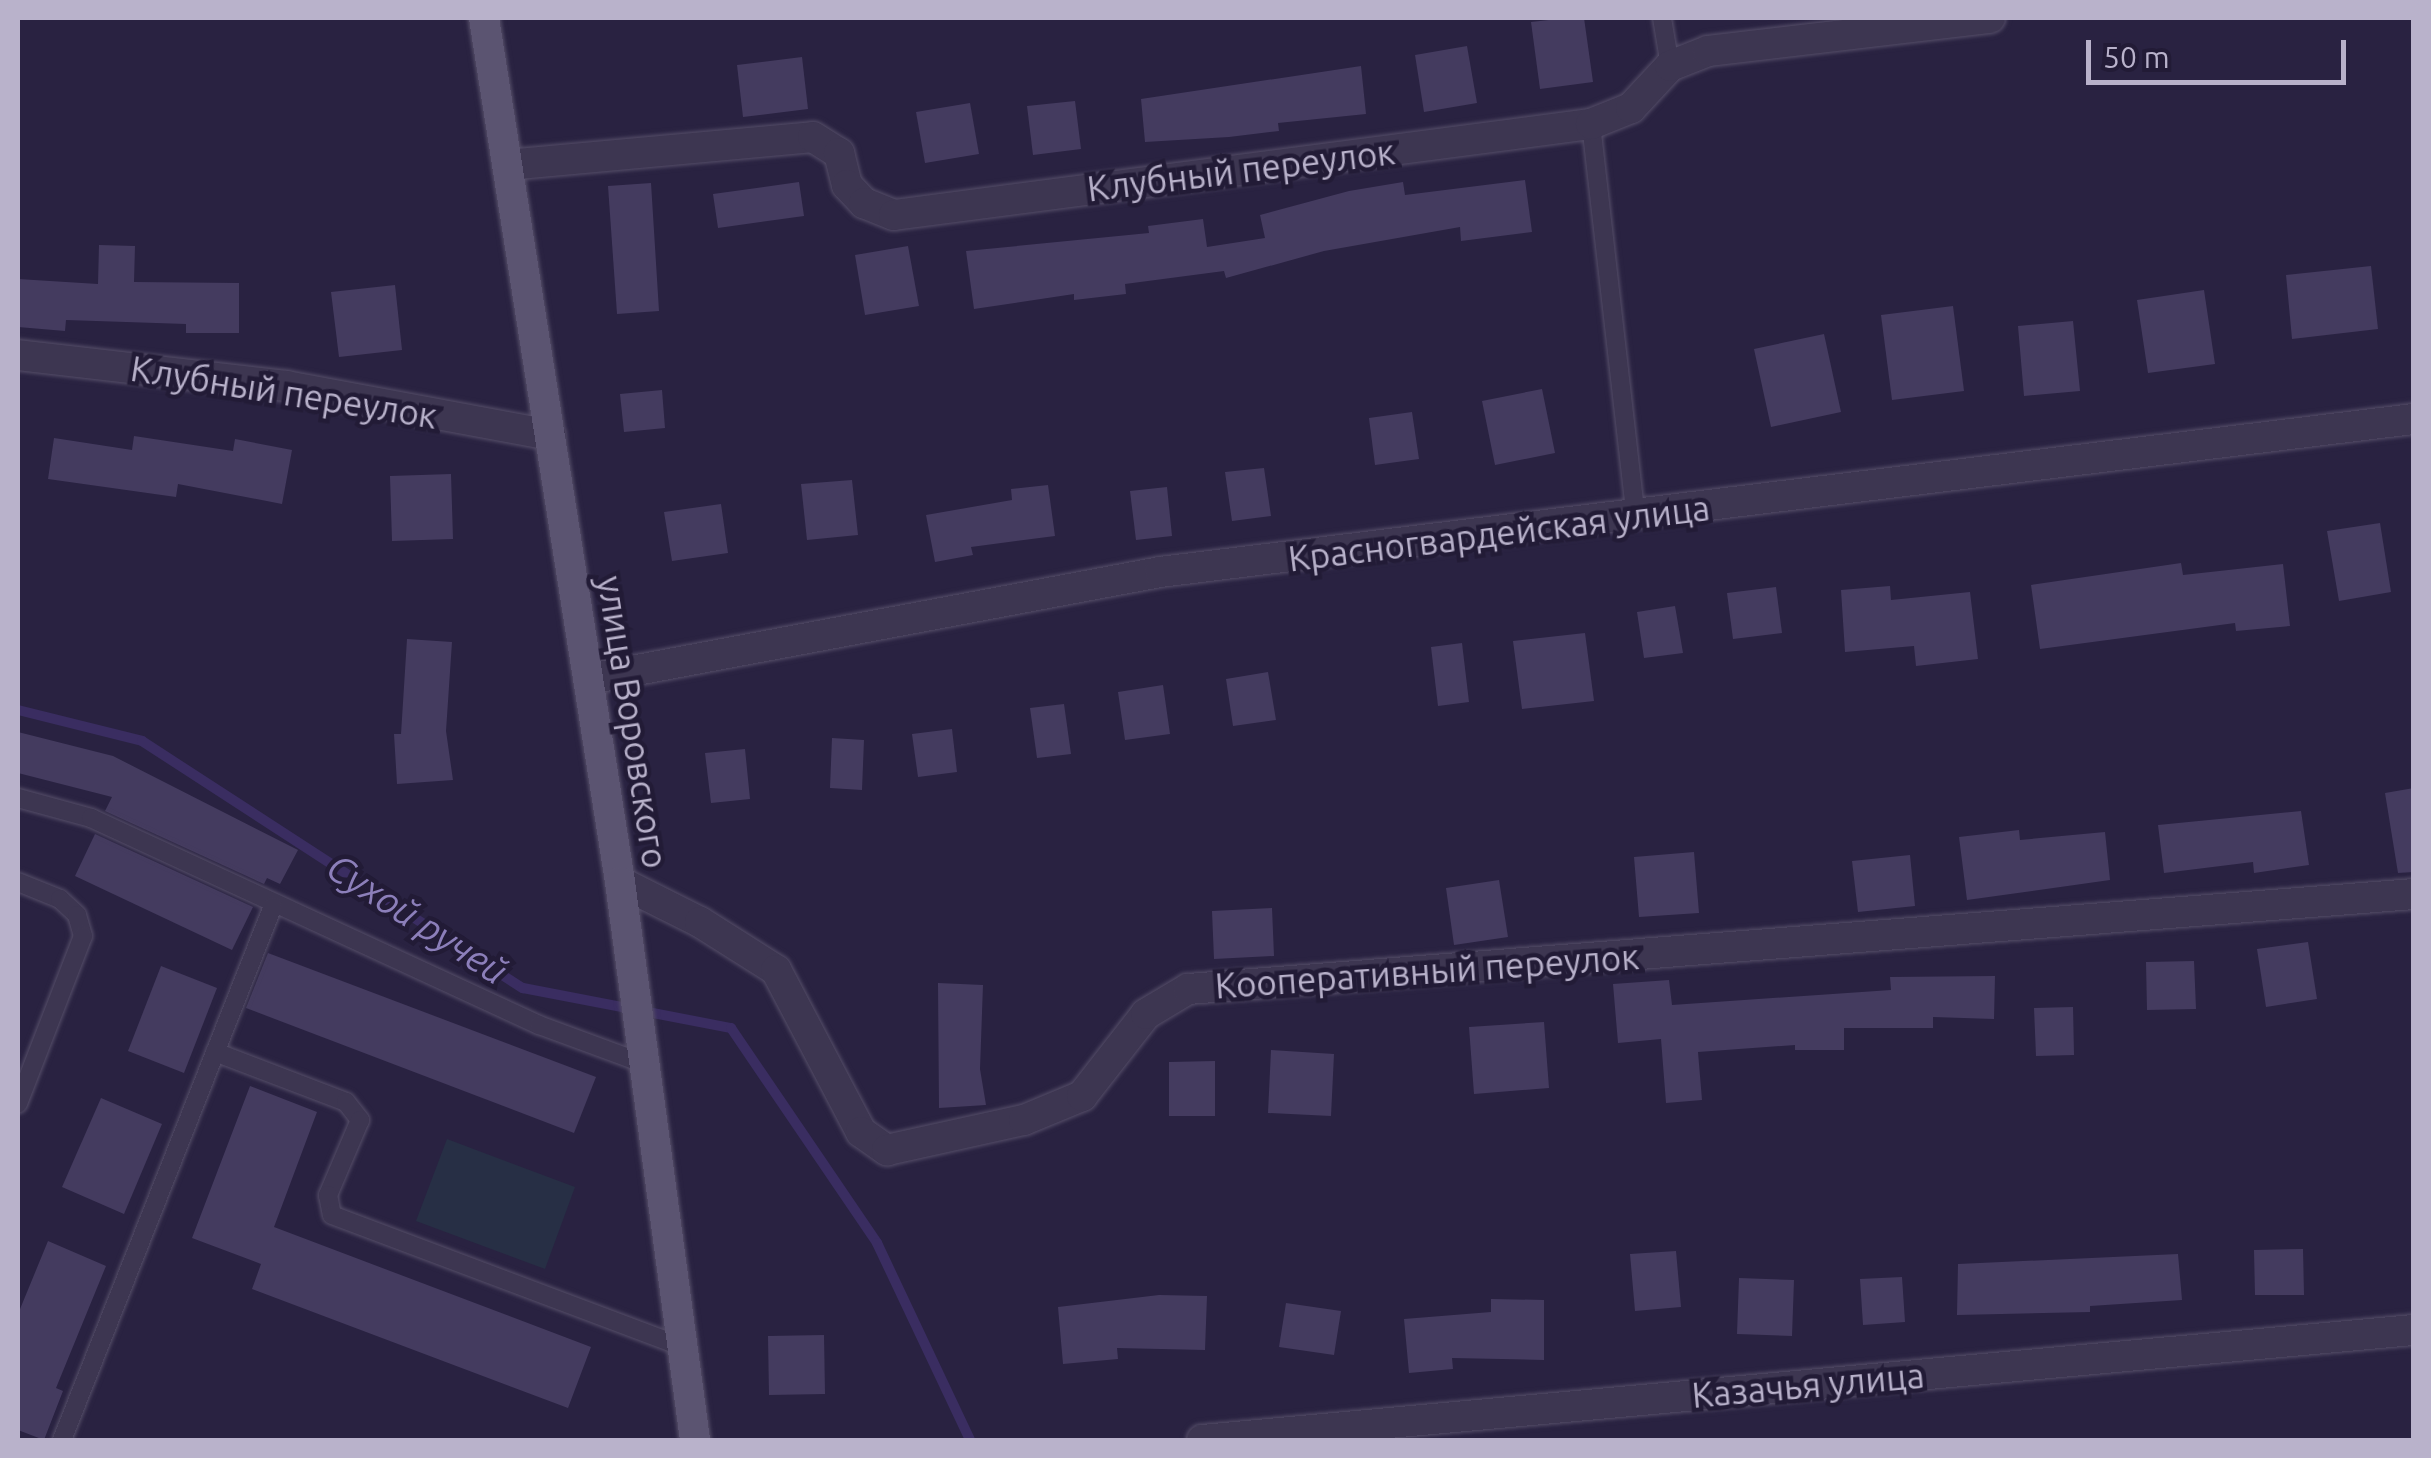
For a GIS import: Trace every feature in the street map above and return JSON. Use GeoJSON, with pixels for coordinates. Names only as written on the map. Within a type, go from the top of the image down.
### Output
{"type":"FeatureCollection","features":[{"type":"Feature","properties":{"kind":"main road","name":"улица Воровского"},"geometry":{"type":"LineString","coordinates":[[484,18],[620,882],[696,1440]]}},
{"type":"Feature","properties":{"kind":"street","name":"Клубный переулок"},"geometry":{"type":"LineString","coordinates":[[508,165],[814,137],[839,153],[847,185],[864,203],[894,215],[1591,124],[1631,108],[1670,66],[1708,51],[1990,18]]}},
{"type":"Feature","properties":{"kind":"street","name":"Клубный переулок"},"geometry":{"type":"LineString","coordinates":[[18,355],[286,386],[550,435]]}},
{"type":"Feature","properties":{"kind":"street","name":"Красногвардейская улица"},"geometry":{"type":"LineString","coordinates":[[589,679],[1160,572],[1636,518],[2414,418]]}},
{"type":"Feature","properties":{"kind":"street","name":"Кооперативный переулок"},"geometry":{"type":"LineString","coordinates":[[620,882],[700,922],[776,970],[861,1132],[887,1150],[1024,1120],[1082,1096],[1146,1014],[1188,989],[2414,894]]}},
{"type":"Feature","properties":{"kind":"street","name":"Казачья улица"},"geometry":{"type":"LineString","coordinates":[[1202,1440],[2414,1330]]}},
{"type":"Feature","properties":{"kind":"lane"},"geometry":{"type":"LineString","coordinates":[[1662,18],[1670,66]]}},
{"type":"Feature","properties":{"kind":"lane"},"geometry":{"type":"LineString","coordinates":[[1591,124],[1636,518]]}},
{"type":"Feature","properties":{"kind":"lane"},"geometry":{"type":"LineString","coordinates":[[18,798],[91,818],[274,906],[644,1064]]}},
{"type":"Feature","properties":{"kind":"lane"},"geometry":{"type":"LineString","coordinates":[[18,882],[60,899],[76,915],[83,936],[18,1104]]}},
{"type":"Feature","properties":{"kind":"lane"},"geometry":{"type":"LineString","coordinates":[[62,1440],[274,906]]}},
{"type":"Feature","properties":{"kind":"lane"},"geometry":{"type":"LineString","coordinates":[[215,1052],[346,1102],[360,1120],[328,1195],[332,1215],[683,1346]]}},
{"type":"Feature","properties":{"kind":"shaded area"},"geometry":{"type":"Polygon","coordinates":[[[447,1139],[575,1187],[545,1269],[416,1221],[447,1139]]]}},
{"type":"Feature","properties":{"kind":"building"},"geometry":{"type":"Polygon","coordinates":[[[1584,18],[1593,82],[1540,89],[1531,22],[1584,18]]]}},
{"type":"Feature","properties":{"kind":"building"},"geometry":{"type":"Polygon","coordinates":[[[1467,46],[1477,103],[1424,112],[1415,55],[1467,46]]]}},
{"type":"Feature","properties":{"kind":"building"},"geometry":{"type":"Polygon","coordinates":[[[802,57],[808,109],[743,117],[737,65],[802,57]]]}},
{"type":"Feature","properties":{"kind":"building"},"geometry":{"type":"Polygon","coordinates":[[[1361,66],[1366,114],[1278,123],[1279,131],[1145,142],[1141,99],[1361,66]]]}},
{"type":"Feature","properties":{"kind":"building"},"geometry":{"type":"Polygon","coordinates":[[[1075,101],[1081,149],[1033,155],[1027,106],[1075,101]]]}},
{"type":"Feature","properties":{"kind":"building"},"geometry":{"type":"Polygon","coordinates":[[[970,103],[979,154],[925,163],[916,112],[970,103]]]}},
{"type":"Feature","properties":{"kind":"building"},"geometry":{"type":"Polygon","coordinates":[[[1525,180],[1532,232],[1461,241],[1460,227],[1324,251],[1226,278],[1224,271],[1125,284],[1126,294],[1074,300],[1074,294],[974,309],[966,251],[1149,233],[1148,226],[1203,219],[1207,247],[1265,238],[1260,215],[1349,191],[1403,182],[1405,195],[1525,180]]]}},
{"type":"Feature","properties":{"kind":"building"},"geometry":{"type":"Polygon","coordinates":[[[799,182],[804,216],[718,228],[713,194],[799,182]]]}},
{"type":"Feature","properties":{"kind":"building"},"geometry":{"type":"Polygon","coordinates":[[[651,183],[659,311],[617,314],[608,186],[651,183]]]}},
{"type":"Feature","properties":{"kind":"building"},"geometry":{"type":"Polygon","coordinates":[[[99,245],[135,246],[134,282],[239,283],[239,333],[186,333],[186,324],[66,320],[65,331],[18,327],[18,279],[98,284],[99,245]]]}},
{"type":"Feature","properties":{"kind":"building"},"geometry":{"type":"Polygon","coordinates":[[[908,246],[919,306],[865,315],[855,255],[908,246]]]}},
{"type":"Feature","properties":{"kind":"building"},"geometry":{"type":"Polygon","coordinates":[[[2371,266],[2378,329],[2292,339],[2286,275],[2371,266]]]}},
{"type":"Feature","properties":{"kind":"building"},"geometry":{"type":"Polygon","coordinates":[[[395,285],[402,350],[339,357],[331,292],[395,285]]]}},
{"type":"Feature","properties":{"kind":"building"},"geometry":{"type":"Polygon","coordinates":[[[2204,290],[2215,364],[2148,373],[2137,300],[2204,290]]]}},
{"type":"Feature","properties":{"kind":"building"},"geometry":{"type":"Polygon","coordinates":[[[1953,306],[1964,391],[1892,400],[1881,315],[1953,306]]]}},
{"type":"Feature","properties":{"kind":"building"},"geometry":{"type":"Polygon","coordinates":[[[2073,321],[2080,391],[2024,396],[2018,326],[2073,321]]]}},
{"type":"Feature","properties":{"kind":"building"},"geometry":{"type":"Polygon","coordinates":[[[1824,334],[1841,412],[1771,427],[1754,349],[1824,334]]]}},
{"type":"Feature","properties":{"kind":"building"},"geometry":{"type":"Polygon","coordinates":[[[1542,389],[1555,453],[1495,465],[1482,401],[1542,389]]]}},
{"type":"Feature","properties":{"kind":"building"},"geometry":{"type":"Polygon","coordinates":[[[662,390],[665,428],[624,432],[620,394],[662,390]]]}},
{"type":"Feature","properties":{"kind":"building"},"geometry":{"type":"Polygon","coordinates":[[[1412,412],[1419,459],[1375,465],[1369,418],[1412,412]]]}},
{"type":"Feature","properties":{"kind":"building"},"geometry":{"type":"Polygon","coordinates":[[[134,436],[233,451],[235,439],[292,450],[282,504],[178,484],[176,497],[48,479],[54,438],[132,450],[134,436]]]}},
{"type":"Feature","properties":{"kind":"building"},"geometry":{"type":"Polygon","coordinates":[[[1264,468],[1271,516],[1232,521],[1225,472],[1264,468]]]}},
{"type":"Feature","properties":{"kind":"building"},"geometry":{"type":"Polygon","coordinates":[[[451,474],[453,539],[392,541],[390,476],[451,474]]]}},
{"type":"Feature","properties":{"kind":"building"},"geometry":{"type":"Polygon","coordinates":[[[852,480],[858,535],[807,540],[801,484],[852,480]]]}},
{"type":"Feature","properties":{"kind":"building"},"geometry":{"type":"Polygon","coordinates":[[[1048,485],[1055,536],[971,547],[973,555],[935,562],[926,515],[1012,500],[1011,489],[1048,485]]]}},
{"type":"Feature","properties":{"kind":"building"},"geometry":{"type":"Polygon","coordinates":[[[1167,487],[1172,536],[1136,540],[1130,491],[1167,487]]]}},
{"type":"Feature","properties":{"kind":"building"},"geometry":{"type":"Polygon","coordinates":[[[721,504],[728,553],[672,561],[664,512],[721,504]]]}},
{"type":"Feature","properties":{"kind":"building"},"geometry":{"type":"Polygon","coordinates":[[[2380,523],[2391,592],[2339,601],[2327,531],[2380,523]]]}},
{"type":"Feature","properties":{"kind":"building"},"geometry":{"type":"Polygon","coordinates":[[[2181,563],[2183,575],[2283,564],[2290,626],[2236,631],[2235,623],[2040,649],[2031,585],[2181,563]]]}},
{"type":"Feature","properties":{"kind":"building"},"geometry":{"type":"Polygon","coordinates":[[[1890,586],[1891,600],[1970,592],[1978,659],[1916,666],[1914,646],[1845,652],[1841,590],[1890,586]]]}},
{"type":"Feature","properties":{"kind":"building"},"geometry":{"type":"Polygon","coordinates":[[[1776,587],[1782,633],[1733,639],[1727,593],[1776,587]]]}},
{"type":"Feature","properties":{"kind":"building"},"geometry":{"type":"Polygon","coordinates":[[[1675,606],[1683,653],[1644,658],[1637,612],[1675,606]]]}},
{"type":"Feature","properties":{"kind":"building"},"geometry":{"type":"Polygon","coordinates":[[[1585,633],[1594,701],[1522,709],[1513,641],[1585,633]]]}},
{"type":"Feature","properties":{"kind":"building"},"geometry":{"type":"Polygon","coordinates":[[[407,639],[452,642],[446,731],[453,780],[397,784],[394,734],[401,734],[407,639]]]}},
{"type":"Feature","properties":{"kind":"building"},"geometry":{"type":"Polygon","coordinates":[[[1462,643],[1469,702],[1438,706],[1431,647],[1462,643]]]}},
{"type":"Feature","properties":{"kind":"building"},"geometry":{"type":"Polygon","coordinates":[[[1268,672],[1276,720],[1233,726],[1226,679],[1268,672]]]}},
{"type":"Feature","properties":{"kind":"building"},"geometry":{"type":"Polygon","coordinates":[[[1163,685],[1170,734],[1125,740],[1118,692],[1163,685]]]}},
{"type":"Feature","properties":{"kind":"building"},"geometry":{"type":"Polygon","coordinates":[[[1064,704],[1071,754],[1037,758],[1030,708],[1064,704]]]}},
{"type":"Feature","properties":{"kind":"building"},"geometry":{"type":"Polygon","coordinates":[[[952,729],[957,772],[918,777],[912,734],[952,729]]]}},
{"type":"Feature","properties":{"kind":"building"},"geometry":{"type":"Polygon","coordinates":[[[18,732],[113,756],[298,850],[280,884],[267,878],[264,884],[105,811],[112,797],[18,773],[18,732]]]}},
{"type":"Feature","properties":{"kind":"building"},"geometry":{"type":"Polygon","coordinates":[[[832,738],[864,740],[862,790],[830,788],[832,738]]]}},
{"type":"Feature","properties":{"kind":"building"},"geometry":{"type":"Polygon","coordinates":[[[745,749],[750,799],[711,803],[705,753],[745,749]]]}},
{"type":"Feature","properties":{"kind":"building"},"geometry":{"type":"Polygon","coordinates":[[[2414,788],[2414,872],[2398,873],[2385,793],[2414,788]]]}},
{"type":"Feature","properties":{"kind":"building"},"geometry":{"type":"Polygon","coordinates":[[[2301,811],[2309,865],[2254,873],[2253,862],[2164,873],[2158,825],[2301,811]]]}},
{"type":"Feature","properties":{"kind":"building"},"geometry":{"type":"Polygon","coordinates":[[[2019,830],[2020,840],[2105,832],[2110,880],[1967,900],[1959,837],[2019,830]]]}},
{"type":"Feature","properties":{"kind":"building"},"geometry":{"type":"Polygon","coordinates":[[[95,834],[253,907],[232,950],[75,876],[95,834]]]}},
{"type":"Feature","properties":{"kind":"building"},"geometry":{"type":"Polygon","coordinates":[[[1694,852],[1699,913],[1639,917],[1634,857],[1694,852]]]}},
{"type":"Feature","properties":{"kind":"building"},"geometry":{"type":"Polygon","coordinates":[[[1910,855],[1915,906],[1858,912],[1852,861],[1910,855]]]}},
{"type":"Feature","properties":{"kind":"building"},"geometry":{"type":"Polygon","coordinates":[[[1499,880],[1508,937],[1454,945],[1446,888],[1499,880]]]}},
{"type":"Feature","properties":{"kind":"building"},"geometry":{"type":"Polygon","coordinates":[[[1272,908],[1274,956],[1214,959],[1212,911],[1272,908]]]}},
{"type":"Feature","properties":{"kind":"building"},"geometry":{"type":"Polygon","coordinates":[[[2308,942],[2317,999],[2266,1007],[2257,949],[2308,942]]]}},
{"type":"Feature","properties":{"kind":"building"},"geometry":{"type":"Polygon","coordinates":[[[268,953],[596,1077],[574,1133],[246,1008],[268,953]]]}},
{"type":"Feature","properties":{"kind":"building"},"geometry":{"type":"Polygon","coordinates":[[[2194,961],[2196,1009],[2147,1010],[2146,962],[2194,961]]]}},
{"type":"Feature","properties":{"kind":"building"},"geometry":{"type":"Polygon","coordinates":[[[161,966],[217,988],[184,1073],[128,1051],[161,966]]]}},
{"type":"Feature","properties":{"kind":"building"},"geometry":{"type":"Polygon","coordinates":[[[1995,976],[1994,1019],[1933,1017],[1933,1028],[1844,1028],[1844,1050],[1795,1050],[1795,1045],[1698,1052],[1702,1100],[1666,1103],[1661,1039],[1618,1043],[1613,984],[1669,980],[1672,1005],[1891,990],[1890,977],[1995,976]]]}},
{"type":"Feature","properties":{"kind":"building"},"geometry":{"type":"Polygon","coordinates":[[[938,983],[983,985],[980,1069],[986,1105],[939,1108],[938,983]]]}},
{"type":"Feature","properties":{"kind":"building"},"geometry":{"type":"Polygon","coordinates":[[[2073,1007],[2074,1055],[2036,1056],[2034,1008],[2073,1007]]]}},
{"type":"Feature","properties":{"kind":"building"},"geometry":{"type":"Polygon","coordinates":[[[1544,1022],[1549,1088],[1474,1094],[1469,1027],[1544,1022]]]}},
{"type":"Feature","properties":{"kind":"building"},"geometry":{"type":"Polygon","coordinates":[[[1271,1050],[1334,1054],[1331,1116],[1268,1113],[1271,1050]]]}},
{"type":"Feature","properties":{"kind":"building"},"geometry":{"type":"Polygon","coordinates":[[[1215,1061],[1215,1116],[1169,1116],[1169,1062],[1215,1061]]]}},
{"type":"Feature","properties":{"kind":"building"},"geometry":{"type":"Polygon","coordinates":[[[250,1086],[317,1112],[274,1227],[591,1347],[568,1408],[252,1289],[261,1264],[192,1238],[250,1086]]]}},
{"type":"Feature","properties":{"kind":"building"},"geometry":{"type":"Polygon","coordinates":[[[101,1098],[162,1124],[124,1214],[62,1187],[101,1098]]]}},
{"type":"Feature","properties":{"kind":"building"},"geometry":{"type":"Polygon","coordinates":[[[48,1241],[106,1266],[56,1388],[63,1391],[44,1440],[18,1430],[18,1314],[48,1241]]]}},
{"type":"Feature","properties":{"kind":"building"},"geometry":{"type":"Polygon","coordinates":[[[2303,1249],[2304,1295],[2255,1295],[2254,1250],[2303,1249]]]}},
{"type":"Feature","properties":{"kind":"building"},"geometry":{"type":"Polygon","coordinates":[[[1676,1251],[1681,1307],[1635,1311],[1630,1254],[1676,1251]]]}},
{"type":"Feature","properties":{"kind":"building"},"geometry":{"type":"Polygon","coordinates":[[[2178,1254],[2182,1300],[2090,1306],[2090,1312],[1957,1315],[1958,1264],[2178,1254]]]}},
{"type":"Feature","properties":{"kind":"building"},"geometry":{"type":"Polygon","coordinates":[[[1902,1277],[1905,1322],[1863,1325],[1860,1279],[1902,1277]]]}},
{"type":"Feature","properties":{"kind":"building"},"geometry":{"type":"Polygon","coordinates":[[[1739,1278],[1794,1280],[1792,1336],[1737,1334],[1739,1278]]]}},
{"type":"Feature","properties":{"kind":"building"},"geometry":{"type":"Polygon","coordinates":[[[1159,1295],[1207,1296],[1205,1350],[1117,1348],[1118,1359],[1063,1364],[1058,1307],[1159,1295]]]}},
{"type":"Feature","properties":{"kind":"building"},"geometry":{"type":"Polygon","coordinates":[[[1491,1299],[1544,1300],[1544,1360],[1452,1358],[1453,1369],[1409,1373],[1404,1319],[1491,1312],[1491,1299]]]}},
{"type":"Feature","properties":{"kind":"building"},"geometry":{"type":"Polygon","coordinates":[[[1286,1303],[1341,1311],[1334,1355],[1279,1347],[1286,1303]]]}},
{"type":"Feature","properties":{"kind":"building"},"geometry":{"type":"Polygon","coordinates":[[[824,1335],[825,1394],[769,1395],[768,1336],[824,1335]]]}},
{"type":"Feature","properties":{"kind":"waterway","name":"Сухой ручей"},"geometry":{"type":"LineString","coordinates":[[18,710],[142,741],[523,988],[731,1028],[877,1243],[970,1440]]}}]}
